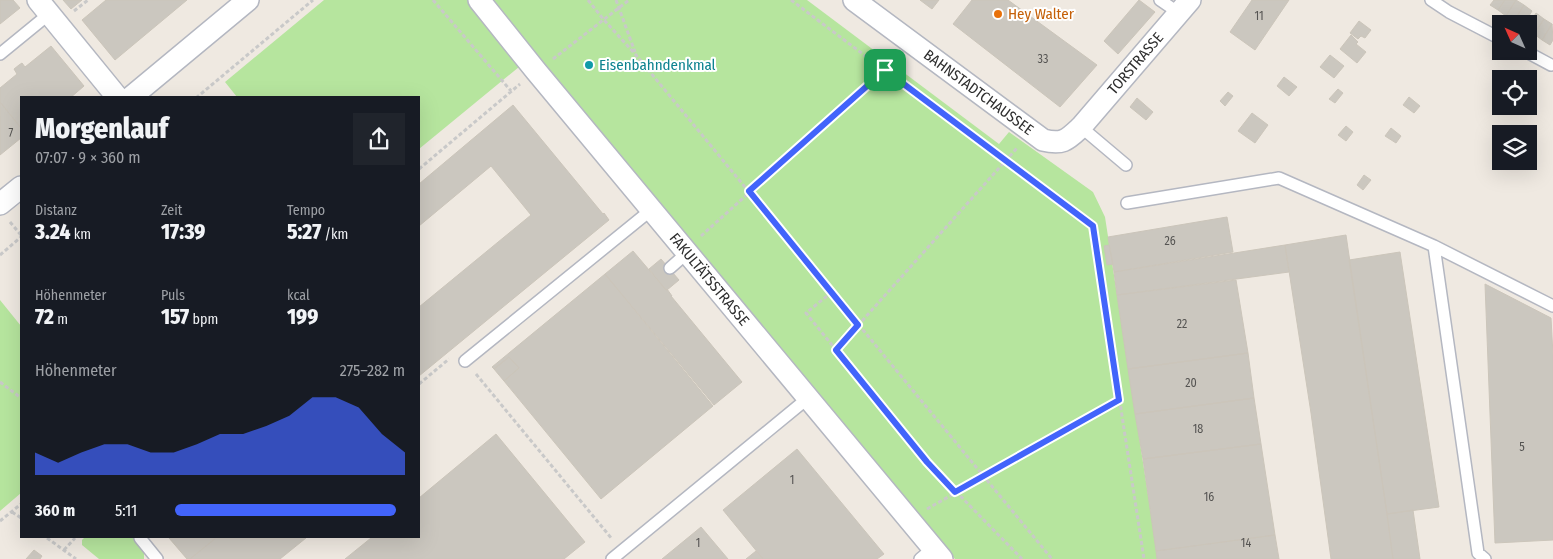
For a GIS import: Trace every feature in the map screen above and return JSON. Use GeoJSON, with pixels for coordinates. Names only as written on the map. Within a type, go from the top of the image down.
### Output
{"type":"FeatureCollection","features":[{"type":"Feature","properties":{"kind":"street"},"geometry":{"type":"LineString","coordinates":[[132,96],[248,0]]}},
{"type":"Feature","properties":{"kind":"street","name":"FAKULTÄTSSTRASSE"},"geometry":{"type":"LineString","coordinates":[[479,0],[651,210],[909,519],[932,555]]}},
{"type":"Feature","properties":{"kind":"street","name":"BAHNSTADTCHAUSSEE"},"geometry":{"type":"LineString","coordinates":[[854,0],[1044,140],[1055,143],[1068,139],[1081,127]]}},
{"type":"Feature","properties":{"kind":"street"},"geometry":{"type":"LineString","coordinates":[[43,7],[116,96]]}},
{"type":"Feature","properties":{"kind":"street","name":"TORSTRASSE"},"geometry":{"type":"LineString","coordinates":[[1081,127],[1184,7]]}},
{"type":"Feature","properties":{"kind":"street"},"geometry":{"type":"LineString","coordinates":[[0,204],[20,187]]}},
{"type":"Feature","properties":{"kind":"lane"},"geometry":{"type":"LineString","coordinates":[[1160,0],[1184,7]]}},
{"type":"Feature","properties":{"kind":"lane"},"geometry":{"type":"LineString","coordinates":[[1431,0],[1449,12],[1492,34]]}},
{"type":"Feature","properties":{"kind":"lane"},"geometry":{"type":"LineString","coordinates":[[0,54],[43,7]]}},
{"type":"Feature","properties":{"kind":"lane"},"geometry":{"type":"LineString","coordinates":[[1538,58],[1552,65]]}},
{"type":"Feature","properties":{"kind":"lane"},"geometry":{"type":"LineString","coordinates":[[1081,127],[1126,165]]}},
{"type":"Feature","properties":{"kind":"lane"},"geometry":{"type":"LineString","coordinates":[[1127,203],[1279,178],[1434,246],[1553,306]]}},
{"type":"Feature","properties":{"kind":"lane"},"geometry":{"type":"LineString","coordinates":[[465,361],[651,210]]}},
{"type":"Feature","properties":{"kind":"lane"},"geometry":{"type":"LineString","coordinates":[[1434,246],[1478,553],[1485,559]]}},
{"type":"Feature","properties":{"kind":"lane"},"geometry":{"type":"LineString","coordinates":[[670,268],[686,252]]}},
{"type":"Feature","properties":{"kind":"lane"},"geometry":{"type":"LineString","coordinates":[[612,559],[808,398]]}},
{"type":"Feature","properties":{"kind":"lane"},"geometry":{"type":"LineString","coordinates":[[140,538],[157,559]]}},
{"type":"Feature","properties":{"kind":"path"},"geometry":{"type":"LineString","coordinates":[[198,96],[313,0]]}},
{"type":"Feature","properties":{"kind":"path"},"geometry":{"type":"LineString","coordinates":[[433,0],[511,91]]}},
{"type":"Feature","properties":{"kind":"path"},"geometry":{"type":"LineString","coordinates":[[588,0],[636,54],[1052,559]]}},
{"type":"Feature","properties":{"kind":"path"},"geometry":{"type":"LineString","coordinates":[[616,0],[636,54]]}},
{"type":"Feature","properties":{"kind":"path"},"geometry":{"type":"LineString","coordinates":[[791,0],[1093,226],[1144,559]]}},
{"type":"Feature","properties":{"kind":"path"},"geometry":{"type":"LineString","coordinates":[[686,252],[749,191],[914,44]]}},
{"type":"Feature","properties":{"kind":"path"},"geometry":{"type":"LineString","coordinates":[[836,350],[1032,131]]}},
{"type":"Feature","properties":{"kind":"path"},"geometry":{"type":"LineString","coordinates":[[0,255],[20,239]]}},
{"type":"Feature","properties":{"kind":"path"},"geometry":{"type":"LineString","coordinates":[[832,292],[806,313],[927,462],[1022,559]]}},
{"type":"Feature","properties":{"kind":"path"},"geometry":{"type":"LineString","coordinates":[[465,361],[622,551]]}},
{"type":"Feature","properties":{"kind":"path"},"geometry":{"type":"LineString","coordinates":[[0,382],[20,397]]}},
{"type":"Feature","properties":{"kind":"path"},"geometry":{"type":"LineString","coordinates":[[909,519],[1119,400]]}},
{"type":"Feature","properties":{"kind":"path"},"geometry":{"type":"LineString","coordinates":[[0,521],[20,505]]}},
{"type":"Feature","properties":{"kind":"path"},"geometry":{"type":"LineString","coordinates":[[12,512],[20,517]]}},
{"type":"Feature","properties":{"kind":"path"},"geometry":{"type":"LineString","coordinates":[[47,538],[76,559]]}},
{"type":"Feature","properties":{"kind":"path"},"geometry":{"type":"LineString","coordinates":[[64,550],[75,538]]}},
{"type":"Feature","properties":{"kind":"green space"},"geometry":{"type":"Polygon","coordinates":[[[324,0],[807,0],[999,144],[1009,132],[1093,192],[1105,217],[1158,559],[955,559],[536,53],[420,148],[420,96],[236,96],[225,82],[324,0]]]}},
{"type":"Feature","properties":{"kind":"green space"},"geometry":{"type":"Polygon","coordinates":[[[0,300],[20,325],[20,494],[0,511],[0,300]]]}},
{"type":"Feature","properties":{"kind":"green space"},"geometry":{"type":"Polygon","coordinates":[[[84,538],[133,538],[144,551],[144,559],[99,559],[82,545],[84,538]]]}},
{"type":"Feature","properties":{"kind":"building"},"geometry":{"type":"Polygon","coordinates":[[[0,0],[13,0],[20,8],[0,24],[0,0]]]}},
{"type":"Feature","properties":{"kind":"building"},"geometry":{"type":"Polygon","coordinates":[[[63,0],[82,0],[71,9],[63,0]]]}},
{"type":"Feature","properties":{"kind":"building"},"geometry":{"type":"Polygon","coordinates":[[[106,0],[187,0],[115,60],[82,20],[106,0]]]}},
{"type":"Feature","properties":{"kind":"building"},"geometry":{"type":"Polygon","coordinates":[[[920,0],[939,0],[932,9],[920,0]]]}},
{"type":"Feature","properties":{"kind":"building"},"geometry":{"type":"Polygon","coordinates":[[[972,0],[1008,0],[1097,65],[1060,107],[953,24],[972,0]]]}},
{"type":"Feature","properties":{"kind":"building"},"geometry":{"type":"Polygon","coordinates":[[[1139,0],[1155,12],[1118,54],[1104,41],[1139,0]]]}},
{"type":"Feature","properties":{"kind":"building"},"geometry":{"type":"Polygon","coordinates":[[[1252,0],[1289,0],[1255,50],[1230,32],[1252,0]]]}},
{"type":"Feature","properties":{"kind":"building"},"geometry":{"type":"Polygon","coordinates":[[[1494,0],[1505,0],[1498,10],[1490,5],[1494,0]]]}},
{"type":"Feature","properties":{"kind":"building"},"geometry":{"type":"Polygon","coordinates":[[[1505,0],[1516,0],[1507,15],[1498,10],[1505,0]]]}},
{"type":"Feature","properties":{"kind":"building"},"geometry":{"type":"Polygon","coordinates":[[[1516,0],[1524,5],[1518,15],[1507,15],[1516,0]]]}},
{"type":"Feature","properties":{"kind":"building"},"geometry":{"type":"Polygon","coordinates":[[[1524,5],[1532,11],[1530,15],[1518,15],[1524,5]]]}},
{"type":"Feature","properties":{"kind":"building"},"geometry":{"type":"Polygon","coordinates":[[[1536,13],[1544,19],[1538,28],[1538,15],[1535,15],[1536,13]]]}},
{"type":"Feature","properties":{"kind":"building"},"geometry":{"type":"Polygon","coordinates":[[[1544,19],[1552,24],[1542,40],[1538,37],[1538,28],[1544,19]]]}},
{"type":"Feature","properties":{"kind":"building"},"geometry":{"type":"Polygon","coordinates":[[[1359,21],[1371,30],[1365,38],[1361,36],[1358,39],[1350,33],[1359,21]]]}},
{"type":"Feature","properties":{"kind":"building"},"geometry":{"type":"Polygon","coordinates":[[[1552,24],[1553,40],[1550,45],[1542,40],[1552,24]]]}},
{"type":"Feature","properties":{"kind":"building"},"geometry":{"type":"Polygon","coordinates":[[[1351,35],[1358,42],[1356,44],[1366,52],[1357,63],[1340,49],[1351,35]]]}},
{"type":"Feature","properties":{"kind":"building"},"geometry":{"type":"Polygon","coordinates":[[[51,46],[84,86],[72,96],[20,96],[20,127],[0,102],[0,88],[17,74],[14,69],[22,63],[25,67],[51,46]]]}},
{"type":"Feature","properties":{"kind":"building"},"geometry":{"type":"Polygon","coordinates":[[[1330,55],[1344,66],[1334,78],[1320,67],[1330,55]]]}},
{"type":"Feature","properties":{"kind":"building"},"geometry":{"type":"Polygon","coordinates":[[[1284,77],[1297,87],[1289,96],[1277,86],[1284,77]]]}},
{"type":"Feature","properties":{"kind":"building"},"geometry":{"type":"Polygon","coordinates":[[[1338,89],[1343,93],[1335,103],[1329,99],[1338,89]]]}},
{"type":"Feature","properties":{"kind":"building"},"geometry":{"type":"Polygon","coordinates":[[[1228,92],[1233,96],[1225,106],[1220,101],[1228,92]]]}},
{"type":"Feature","properties":{"kind":"building"},"geometry":{"type":"Polygon","coordinates":[[[1409,97],[1420,106],[1414,113],[1403,105],[1409,97]]]}},
{"type":"Feature","properties":{"kind":"building"},"geometry":{"type":"Polygon","coordinates":[[[1137,98],[1153,112],[1146,120],[1130,107],[1137,98]]]}},
{"type":"Feature","properties":{"kind":"building"},"geometry":{"type":"Polygon","coordinates":[[[0,102],[20,127],[20,139],[0,155],[0,102]]]}},
{"type":"Feature","properties":{"kind":"building"},"geometry":{"type":"Polygon","coordinates":[[[513,105],[609,220],[420,375],[420,306],[531,215],[491,166],[420,225],[420,183],[513,105]]]}},
{"type":"Feature","properties":{"kind":"building"},"geometry":{"type":"Polygon","coordinates":[[[1252,113],[1268,125],[1255,143],[1238,131],[1252,113]]]}},
{"type":"Feature","properties":{"kind":"building"},"geometry":{"type":"Polygon","coordinates":[[[1346,126],[1353,132],[1346,141],[1338,135],[1346,126]]]}},
{"type":"Feature","properties":{"kind":"building"},"geometry":{"type":"Polygon","coordinates":[[[1391,128],[1401,136],[1396,143],[1385,136],[1391,128]]]}},
{"type":"Feature","properties":{"kind":"building"},"geometry":{"type":"Polygon","coordinates":[[[1364,175],[1371,180],[1363,190],[1357,185],[1364,175]]]}},
{"type":"Feature","properties":{"kind":"building"},"geometry":{"type":"Polygon","coordinates":[[[1227,217],[1233,252],[1114,272],[1108,237],[1227,217]]]}},
{"type":"Feature","properties":{"kind":"building"},"geometry":{"type":"Polygon","coordinates":[[[1346,235],[1393,559],[1331,559],[1285,245],[1346,235]]]}},
{"type":"Feature","properties":{"kind":"building"},"geometry":{"type":"Polygon","coordinates":[[[1109,245],[1113,264],[1107,265],[1104,246],[1109,245]]]}},
{"type":"Feature","properties":{"kind":"building"},"geometry":{"type":"Polygon","coordinates":[[[1285,245],[1289,272],[1117,295],[1114,272],[1285,245]]]}},
{"type":"Feature","properties":{"kind":"building"},"geometry":{"type":"Polygon","coordinates":[[[633,251],[667,289],[742,382],[714,405],[605,274],[633,251]]]}},
{"type":"Feature","properties":{"kind":"building"},"geometry":{"type":"Polygon","coordinates":[[[1400,252],[1439,507],[1387,514],[1349,260],[1400,252]]]}},
{"type":"Feature","properties":{"kind":"building"},"geometry":{"type":"Polygon","coordinates":[[[661,259],[679,280],[667,290],[649,269],[661,259]]]}},
{"type":"Feature","properties":{"kind":"building"},"geometry":{"type":"Polygon","coordinates":[[[605,274],[713,406],[601,499],[504,381],[519,368],[509,357],[494,369],[492,367],[605,274]]]}},
{"type":"Feature","properties":{"kind":"building"},"geometry":{"type":"Polygon","coordinates":[[[1236,280],[1248,353],[1128,369],[1117,295],[1236,280]]]}},
{"type":"Feature","properties":{"kind":"building"},"geometry":{"type":"Polygon","coordinates":[[[1485,284],[1551,318],[1553,355],[1553,540],[1495,543],[1485,284]]]}},
{"type":"Feature","properties":{"kind":"building"},"geometry":{"type":"Polygon","coordinates":[[[1248,353],[1254,398],[1135,414],[1128,369],[1248,353]]]}},
{"type":"Feature","properties":{"kind":"building"},"geometry":{"type":"Polygon","coordinates":[[[509,357],[519,368],[504,381],[494,369],[509,357]]]}},
{"type":"Feature","properties":{"kind":"building"},"geometry":{"type":"Polygon","coordinates":[[[1254,398],[1261,444],[1143,459],[1135,414],[1254,398]]]}},
{"type":"Feature","properties":{"kind":"building"},"geometry":{"type":"Polygon","coordinates":[[[496,434],[585,542],[564,559],[345,559],[371,538],[420,538],[420,497],[496,434]]]}},
{"type":"Feature","properties":{"kind":"building"},"geometry":{"type":"Polygon","coordinates":[[[1261,444],[1275,535],[1156,551],[1143,459],[1261,444]]]}},
{"type":"Feature","properties":{"kind":"building"},"geometry":{"type":"Polygon","coordinates":[[[797,449],[884,554],[877,559],[763,559],[723,510],[797,449]]]}},
{"type":"Feature","properties":{"kind":"building"},"geometry":{"type":"Polygon","coordinates":[[[1413,510],[1420,559],[1393,559],[1387,514],[1413,510]]]}},
{"type":"Feature","properties":{"kind":"building"},"geometry":{"type":"Polygon","coordinates":[[[701,527],[728,559],[662,559],[701,527]]]}},
{"type":"Feature","properties":{"kind":"building"},"geometry":{"type":"Polygon","coordinates":[[[1275,535],[1279,559],[1157,559],[1156,551],[1275,535]]]}},
{"type":"Feature","properties":{"kind":"building"},"geometry":{"type":"Polygon","coordinates":[[[169,538],[216,538],[190,559],[187,559],[169,538]]]}},
{"type":"Feature","properties":{"kind":"building"},"geometry":{"type":"Polygon","coordinates":[[[216,538],[306,538],[280,559],[190,559],[216,538]]]}},
{"type":"Feature","properties":{"kind":"building"},"geometry":{"type":"Polygon","coordinates":[[[34,550],[42,556],[40,559],[26,559],[34,550]]]}},
{"type":"Feature","properties":{"kind":"building"},"geometry":{"type":"Polygon","coordinates":[[[756,551],[763,559],[746,559],[756,551]]]}},
{"type":"Feature","properties":{"kind":"place","name":"Hey Walter"},"geometry":{"type":"Point","coordinates":[998,14]}},
{"type":"Feature","properties":{"kind":"place","name":"Eisenbahndenkmal"},"geometry":{"type":"Point","coordinates":[589,65]}},
{"type":"Feature","properties":{"kind":"route"},"geometry":{"type":"LineString","coordinates":[[885,70],[1093,226],[1119,400],[955,492],[927,462],[836,350],[858,325],[749,191],[885,70]]}}]}
